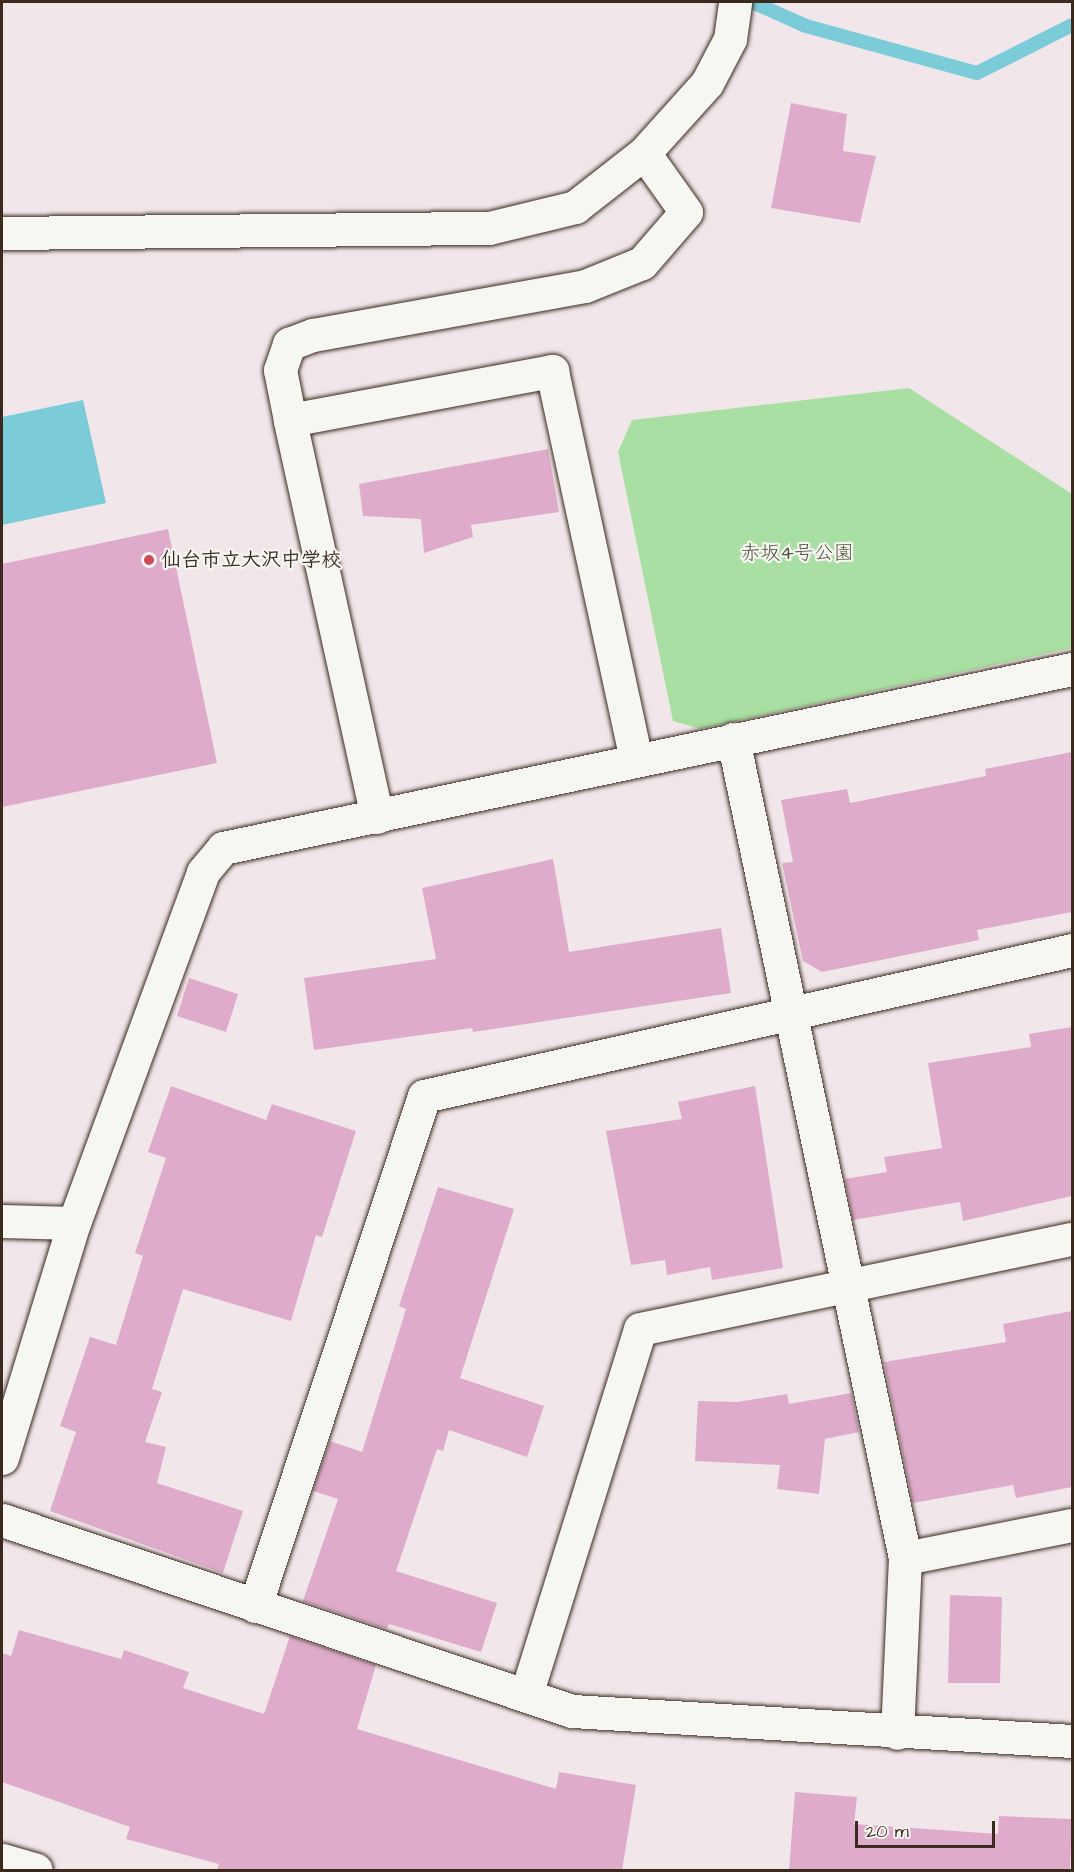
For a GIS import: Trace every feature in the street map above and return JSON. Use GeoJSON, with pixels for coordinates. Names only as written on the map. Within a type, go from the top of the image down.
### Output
{"type":"FeatureCollection","features":[{"type":"Feature","properties":{"kind":"street"},"geometry":{"type":"LineString","coordinates":[[2,233],[489,228],[575,207],[644,153],[707,83],[730,39],[735,2]]}},
{"type":"Feature","properties":{"kind":"street"},"geometry":{"type":"LineString","coordinates":[[377,817],[280,370],[289,344],[313,334],[585,286],[642,263],[686,212],[644,153]]}},
{"type":"Feature","properties":{"kind":"street"},"geometry":{"type":"LineString","coordinates":[[290,420],[552,371],[636,760]]}},
{"type":"Feature","properties":{"kind":"street"},"geometry":{"type":"LineString","coordinates":[[2,1458],[74,1223],[203,872],[223,848],[1072,669]]}},
{"type":"Feature","properties":{"kind":"street"},"geometry":{"type":"LineString","coordinates":[[733,739],[844,1286],[904,1558],[897,1733]]}},
{"type":"Feature","properties":{"kind":"street"},"geometry":{"type":"LineString","coordinates":[[255,1606],[424,1095],[1072,950]]}},
{"type":"Feature","properties":{"kind":"street"},"geometry":{"type":"LineString","coordinates":[[2,1221],[74,1223]]}},
{"type":"Feature","properties":{"kind":"street"},"geometry":{"type":"LineString","coordinates":[[526,1695],[640,1329],[1072,1239]]}},
{"type":"Feature","properties":{"kind":"street"},"geometry":{"type":"LineString","coordinates":[[2,1520],[572,1711],[897,1733],[1072,1741]]}},
{"type":"Feature","properties":{"kind":"street"},"geometry":{"type":"LineString","coordinates":[[904,1558],[1072,1525]]}},
{"type":"Feature","properties":{"kind":"street"},"geometry":{"type":"LineString","coordinates":[[2,1860],[36,1870]]}},
{"type":"Feature","properties":{"kind":"green space","name":"赤坂4号公園"},"geometry":{"type":"Polygon","coordinates":[[[909,388],[1072,494],[1072,648],[700,729],[673,721],[618,452],[632,420],[909,388]]]}},
{"type":"Feature","properties":{"kind":"water"},"geometry":{"type":"Polygon","coordinates":[[[83,400],[106,503],[2,525],[2,417],[83,400]]]}},
{"type":"Feature","properties":{"kind":"building"},"geometry":{"type":"Polygon","coordinates":[[[791,103],[847,114],[843,151],[876,156],[860,223],[771,208],[791,103]]]}},
{"type":"Feature","properties":{"kind":"building"},"geometry":{"type":"Polygon","coordinates":[[[548,449],[559,512],[471,525],[473,537],[424,553],[421,519],[363,516],[359,484],[548,449]]]}},
{"type":"Feature","properties":{"kind":"building"},"geometry":{"type":"Polygon","coordinates":[[[168,529],[217,763],[2,807],[2,564],[168,529]]]}},
{"type":"Feature","properties":{"kind":"building"},"geometry":{"type":"Polygon","coordinates":[[[1072,752],[1072,912],[977,930],[979,940],[822,972],[803,961],[782,863],[793,862],[781,800],[847,789],[850,803],[986,776],[985,769],[1072,752]]]}},
{"type":"Feature","properties":{"kind":"building"},"geometry":{"type":"Polygon","coordinates":[[[553,859],[569,952],[721,928],[731,993],[473,1032],[472,1028],[314,1050],[304,978],[436,959],[422,888],[553,859]]]}},
{"type":"Feature","properties":{"kind":"building"},"geometry":{"type":"Polygon","coordinates":[[[189,978],[238,994],[226,1032],[177,1016],[189,978]]]}},
{"type":"Feature","properties":{"kind":"building"},"geometry":{"type":"Polygon","coordinates":[[[1072,1027],[1072,1196],[963,1221],[960,1202],[853,1220],[845,1179],[887,1172],[884,1157],[942,1148],[928,1063],[1031,1047],[1029,1034],[1072,1027]]]}},
{"type":"Feature","properties":{"kind":"building"},"geometry":{"type":"Polygon","coordinates":[[[171,1086],[266,1120],[272,1104],[356,1131],[322,1237],[316,1235],[291,1321],[183,1289],[152,1389],[162,1392],[145,1442],[166,1447],[157,1483],[243,1511],[223,1573],[50,1511],[76,1432],[60,1426],[90,1337],[116,1345],[143,1256],[135,1253],[166,1158],[148,1152],[171,1086]]]}},
{"type":"Feature","properties":{"kind":"building"},"geometry":{"type":"Polygon","coordinates":[[[755,1086],[783,1268],[712,1280],[710,1267],[667,1275],[665,1260],[631,1265],[606,1131],[682,1119],[678,1102],[755,1086]]]}},
{"type":"Feature","properties":{"kind":"building"},"geometry":{"type":"Polygon","coordinates":[[[438,1187],[514,1209],[460,1378],[544,1406],[527,1457],[449,1430],[443,1451],[437,1449],[396,1571],[497,1603],[481,1652],[389,1624],[387,1629],[303,1601],[338,1499],[313,1491],[330,1441],[362,1452],[406,1309],[399,1306],[438,1187]]]}},
{"type":"Feature","properties":{"kind":"building"},"geometry":{"type":"Polygon","coordinates":[[[1072,1311],[1072,1487],[1016,1498],[1013,1485],[913,1503],[884,1362],[1006,1342],[1003,1324],[1072,1311]]]}},
{"type":"Feature","properties":{"kind":"building"},"geometry":{"type":"Polygon","coordinates":[[[851,1393],[859,1432],[825,1439],[819,1494],[777,1489],[780,1465],[695,1461],[698,1401],[737,1402],[787,1394],[789,1404],[851,1393]]]}},
{"type":"Feature","properties":{"kind":"building"},"geometry":{"type":"Polygon","coordinates":[[[950,1595],[1002,1597],[1000,1683],[948,1683],[950,1595]]]}},
{"type":"Feature","properties":{"kind":"building"},"geometry":{"type":"Polygon","coordinates":[[[19,1630],[121,1659],[124,1650],[189,1672],[183,1688],[264,1714],[290,1636],[376,1665],[357,1729],[556,1789],[559,1772],[636,1785],[622,1870],[217,1870],[219,1864],[126,1839],[130,1827],[2,1782],[2,1653],[11,1656],[19,1630]]]}},
{"type":"Feature","properties":{"kind":"building"},"geometry":{"type":"Polygon","coordinates":[[[795,1792],[857,1797],[854,1824],[998,1834],[999,1816],[1072,1819],[1070,1870],[789,1870],[795,1792]]]}},
{"type":"Feature","properties":{"kind":"waterway"},"geometry":{"type":"LineString","coordinates":[[752,2],[806,26],[977,73],[1072,25]]}},
{"type":"Feature","properties":{"kind":"place","name":"仙台市立大沢中学校"},"geometry":{"type":"Point","coordinates":[149,560]}}]}
